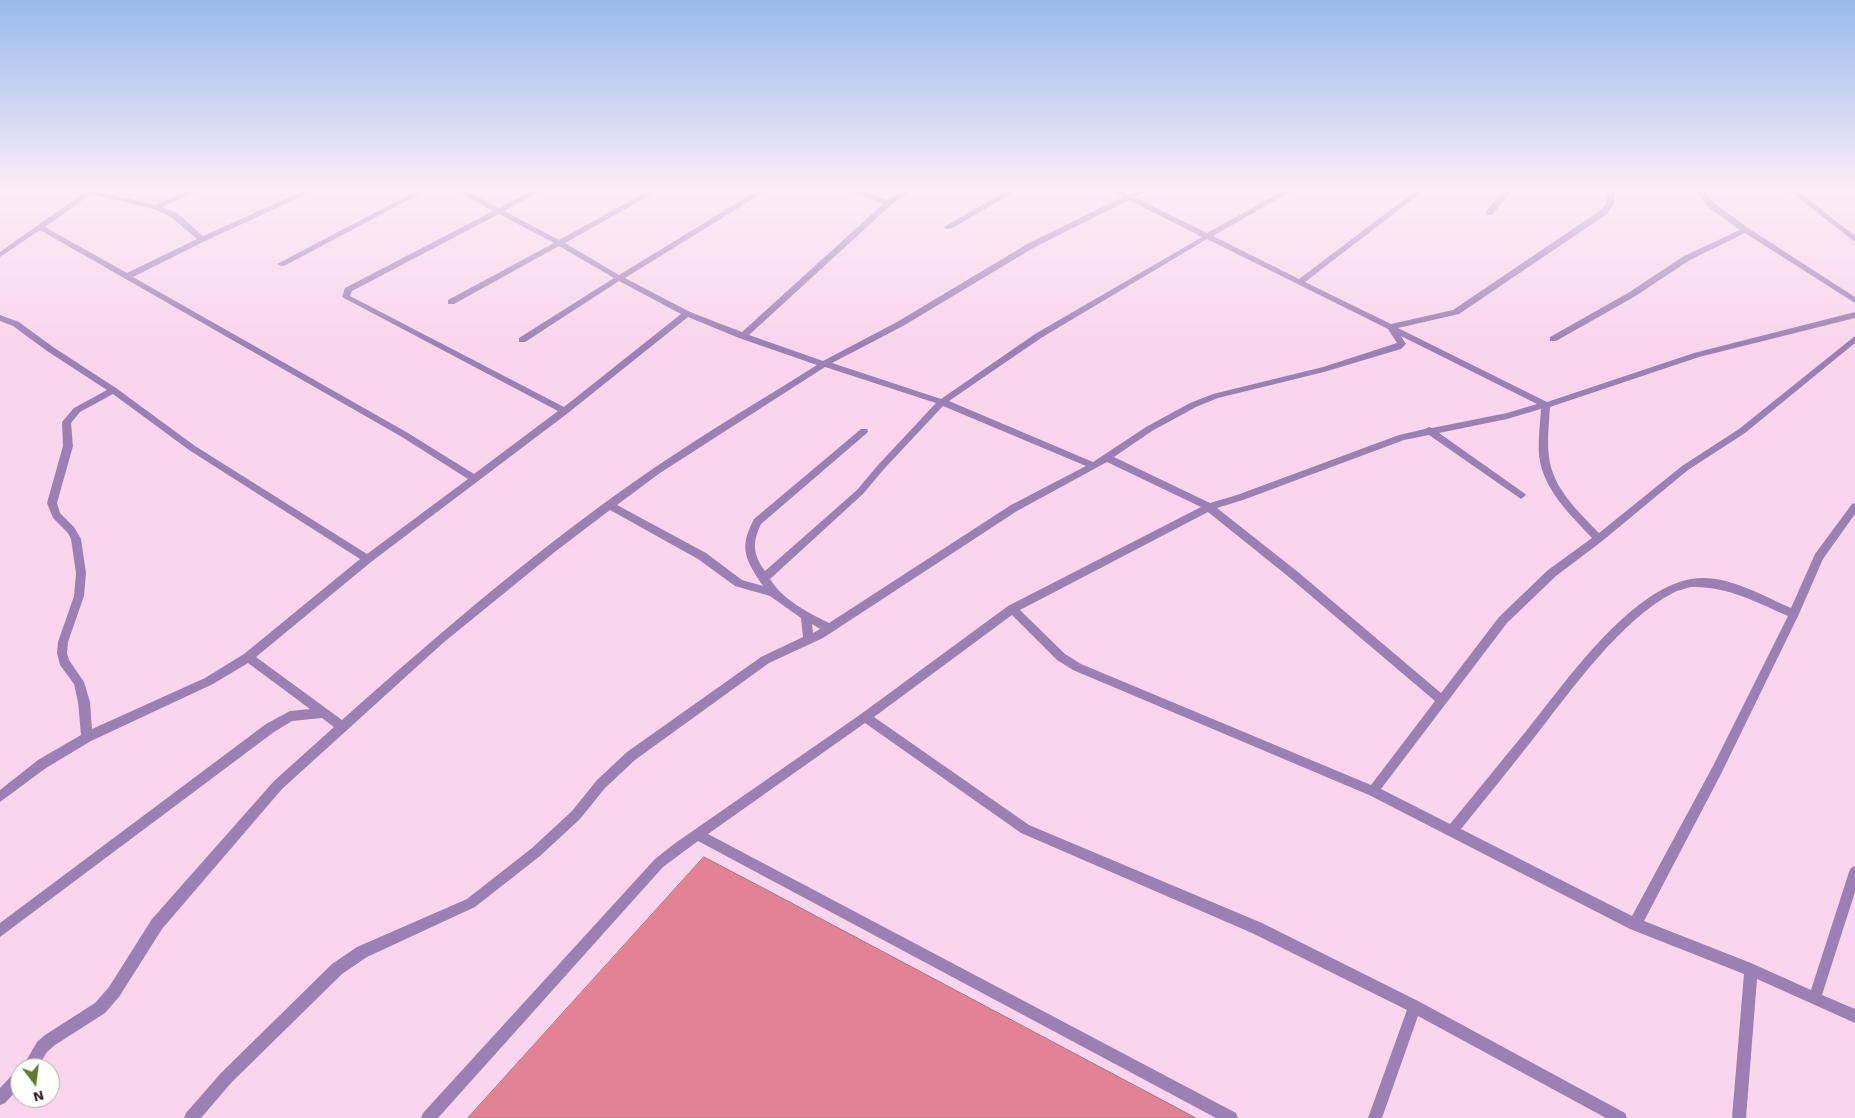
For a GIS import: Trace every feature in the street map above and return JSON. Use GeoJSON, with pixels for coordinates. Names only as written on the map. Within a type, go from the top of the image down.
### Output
{"type":"FeatureCollection","features":[{"type":"Feature","properties":{"kind":"street"},"geometry":{"type":"LineString","coordinates":[[0,254],[19,241]]}},
{"type":"Feature","properties":{"kind":"street"},"geometry":{"type":"LineString","coordinates":[[65,241],[405,435],[475,479]]}},
{"type":"Feature","properties":{"kind":"street"},"geometry":{"type":"LineString","coordinates":[[126,276],[198,241]]}},
{"type":"Feature","properties":{"kind":"street"},"geometry":{"type":"LineString","coordinates":[[281,264],[325,241]]}},
{"type":"Feature","properties":{"kind":"street"},"geometry":{"type":"LineString","coordinates":[[441,241],[348,290],[346,297],[566,411]]}},
{"type":"Feature","properties":{"kind":"street"},"geometry":{"type":"LineString","coordinates":[[522,340],[679,241]]}},
{"type":"Feature","properties":{"kind":"street"},"geometry":{"type":"LineString","coordinates":[[742,336],[846,241]]}},
{"type":"Feature","properties":{"kind":"street"},"geometry":{"type":"LineString","coordinates":[[35,1058],[42,1047],[50,1040],[100,1008],[114,992],[157,924],[278,785],[439,640],[552,548],[657,471],[824,364],[900,324],[1040,241]]}},
{"type":"Feature","properties":{"kind":"street"},"geometry":{"type":"LineString","coordinates":[[764,578],[860,492],[942,402],[1038,336],[1199,241]]}},
{"type":"Feature","properties":{"kind":"street"},"geometry":{"type":"LineString","coordinates":[[1218,241],[1546,405]]}},
{"type":"Feature","properties":{"kind":"street"},"geometry":{"type":"LineString","coordinates":[[1299,282],[1353,241]]}},
{"type":"Feature","properties":{"kind":"street"},"geometry":{"type":"LineString","coordinates":[[1390,327],[1456,312],[1561,241]]}},
{"type":"Feature","properties":{"kind":"street"},"geometry":{"type":"LineString","coordinates":[[1554,339],[1631,294],[1687,258],[1722,241]]}},
{"type":"Feature","properties":{"kind":"street"},"geometry":{"type":"LineString","coordinates":[[1763,241],[1855,300]]}},
{"type":"Feature","properties":{"kind":"street"},"geometry":{"type":"LineString","coordinates":[[451,302],[558,242],[686,314],[742,336],[942,402],[1094,466]]}},
{"type":"Feature","properties":{"kind":"street"},"geometry":{"type":"LineString","coordinates":[[0,797],[42,764],[87,737],[209,681],[248,657],[367,559],[566,411],[686,314]]}},
{"type":"Feature","properties":{"kind":"street"},"geometry":{"type":"LineString","coordinates":[[428,1118],[660,863],[980,634],[1012,609],[1209,507],[1240,498],[1374,446],[1428,430],[1507,416],[1546,405],[1696,355],[1855,315]]}},
{"type":"Feature","properties":{"kind":"street"},"geometry":{"type":"LineString","coordinates":[[0,318],[16,324],[50,349],[113,390],[192,448],[367,559]]}},
{"type":"Feature","properties":{"kind":"street"},"geometry":{"type":"LineString","coordinates":[[191,1118],[226,1078],[337,969],[362,952],[471,903],[536,852],[576,815],[601,784],[631,756],[766,660],[809,640],[829,628],[1014,508],[1094,466],[1149,429],[1194,405],[1216,396],[1398,347],[1402,344],[1401,340],[1390,327]]}},
{"type":"Feature","properties":{"kind":"street"},"geometry":{"type":"LineString","coordinates":[[1373,791],[1503,620],[1552,573],[1598,539],[1685,468],[1742,431],[1855,339]]}},
{"type":"Feature","properties":{"kind":"street"},"geometry":{"type":"LineString","coordinates":[[87,737],[84,702],[79,682],[64,662],[62,653],[63,642],[79,596],[80,553],[71,530],[56,515],[52,503],[68,446],[66,422],[77,410],[113,390]]}},
{"type":"Feature","properties":{"kind":"street"},"geometry":{"type":"LineString","coordinates":[[1546,405],[1544,455],[1547,473],[1555,491],[1598,539]]}},
{"type":"Feature","properties":{"kind":"street"},"geometry":{"type":"LineString","coordinates":[[1428,430],[1521,495]]}},
{"type":"Feature","properties":{"kind":"street"},"geometry":{"type":"LineString","coordinates":[[773,593],[748,554],[748,544],[757,522],[864,431]]}},
{"type":"Feature","properties":{"kind":"street"},"geometry":{"type":"LineString","coordinates":[[1106,457],[1209,507],[1294,575],[1442,700]]}},
{"type":"Feature","properties":{"kind":"street"},"geometry":{"type":"LineString","coordinates":[[609,505],[702,556],[739,583],[773,593],[806,616],[829,628]]}},
{"type":"Feature","properties":{"kind":"street"},"geometry":{"type":"LineString","coordinates":[[1635,924],[1717,770],[1794,614],[1819,556],[1855,507]]}},
{"type":"Feature","properties":{"kind":"street"},"geometry":{"type":"LineString","coordinates":[[1453,830],[1594,654],[1646,605],[1671,588],[1690,583],[1718,584],[1794,614]]}},
{"type":"Feature","properties":{"kind":"street"},"geometry":{"type":"LineString","coordinates":[[1012,609],[1060,657],[1077,667],[1373,791],[1635,924],[1751,970],[1855,1016]]}},
{"type":"Feature","properties":{"kind":"street"},"geometry":{"type":"LineString","coordinates":[[806,616],[809,640]]}},
{"type":"Feature","properties":{"kind":"street"},"geometry":{"type":"LineString","coordinates":[[248,657],[342,727]]}},
{"type":"Feature","properties":{"kind":"street"},"geometry":{"type":"LineString","coordinates":[[0,931],[270,728],[290,716],[323,712]]}},
{"type":"Feature","properties":{"kind":"street"},"geometry":{"type":"LineString","coordinates":[[865,716],[1025,829],[1257,928],[1415,1006],[1620,1118]]}},
{"type":"Feature","properties":{"kind":"street"},"geometry":{"type":"LineString","coordinates":[[698,834],[1231,1118]]}},
{"type":"Feature","properties":{"kind":"street"},"geometry":{"type":"LineString","coordinates":[[1815,997],[1855,872]]}},
{"type":"Feature","properties":{"kind":"street"},"geometry":{"type":"LineString","coordinates":[[1739,1118],[1751,970]]}},
{"type":"Feature","properties":{"kind":"street"},"geometry":{"type":"LineString","coordinates":[[1375,1118],[1415,1006]]}},
{"type":"Feature","properties":{"kind":"street"},"geometry":{"type":"LineString","coordinates":[[0,1098],[10,1088]]}},
{"type":"Feature","properties":{"kind":"building"},"geometry":{"type":"Polygon","coordinates":[[[704,857],[765,889],[1196,1118],[468,1118],[704,857]]]}}]}
